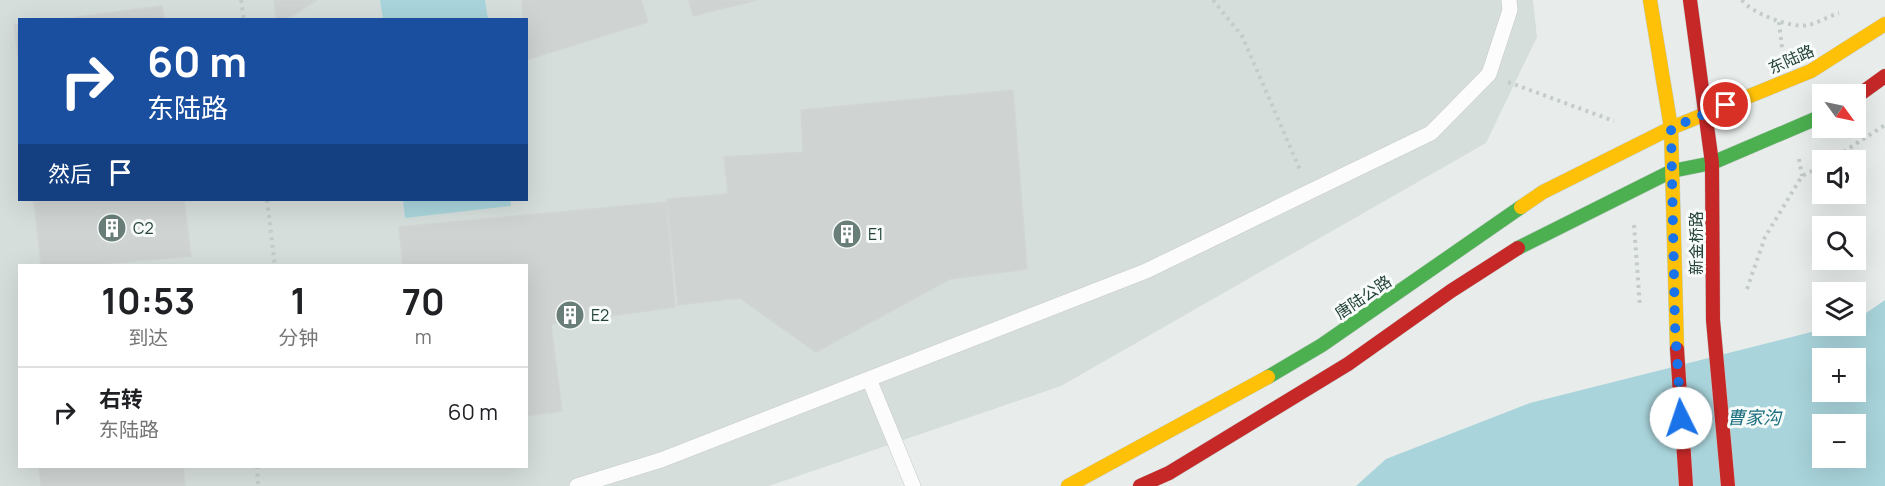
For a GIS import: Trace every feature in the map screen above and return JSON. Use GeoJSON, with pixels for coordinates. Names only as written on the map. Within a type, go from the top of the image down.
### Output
{"type":"FeatureCollection","features":[{"type":"Feature","properties":{"kind":"main road","name":"新金桥路"},"geometry":{"type":"LineString","coordinates":[[1650,0],[1671,128],[1675,326],[1686,486]]}},
{"type":"Feature","properties":{"kind":"main road","name":"新金桥路"},"geometry":{"type":"LineString","coordinates":[[1690,0],[1712,163],[1713,320],[1728,486]]}},
{"type":"Feature","properties":{"kind":"main road","name":"东陆路"},"geometry":{"type":"LineString","coordinates":[[1671,128],[1811,71],[1885,24]]}},
{"type":"Feature","properties":{"kind":"main road"},"geometry":{"type":"LineString","coordinates":[[1866,90],[1885,76]]}},
{"type":"Feature","properties":{"kind":"main road"},"geometry":{"type":"LineString","coordinates":[[1140,486],[1169,473],[1348,364],[1451,291],[1526,243],[1672,171],[1712,163],[1812,120]]}},
{"type":"Feature","properties":{"kind":"main road","name":"唐陆公路"},"geometry":{"type":"LineString","coordinates":[[1068,486],[1239,395],[1322,345],[1543,192],[1671,128]]}},
{"type":"Feature","properties":{"kind":"lane"},"geometry":{"type":"LineString","coordinates":[[577,486],[661,460],[1146,271],[1431,134],[1488,74],[1510,10],[1509,0]]}},
{"type":"Feature","properties":{"kind":"lane"},"geometry":{"type":"LineString","coordinates":[[869,379],[913,486]]}},
{"type":"Feature","properties":{"kind":"path"},"geometry":{"type":"LineString","coordinates":[[241,0],[244,18]]}},
{"type":"Feature","properties":{"kind":"path"},"geometry":{"type":"LineString","coordinates":[[1213,0],[1242,36],[1310,192]]}},
{"type":"Feature","properties":{"kind":"path"},"geometry":{"type":"LineString","coordinates":[[1742,0],[1746,6],[1779,22],[1806,26],[1846,10]]}},
{"type":"Feature","properties":{"kind":"path"},"geometry":{"type":"LineString","coordinates":[[1488,74],[1619,122]]}},
{"type":"Feature","properties":{"kind":"path"},"geometry":{"type":"LineString","coordinates":[[1846,150],[1885,125]]}},
{"type":"Feature","properties":{"kind":"path"},"geometry":{"type":"LineString","coordinates":[[1744,297],[1765,237],[1802,176],[1812,171]]}},
{"type":"Feature","properties":{"kind":"path"},"geometry":{"type":"LineString","coordinates":[[267,201],[275,264]]}},
{"type":"Feature","properties":{"kind":"path"},"geometry":{"type":"LineString","coordinates":[[257,468],[258,486]]}},
{"type":"Feature","properties":{"kind":"shaded area"},"geometry":{"type":"Polygon","coordinates":[[[0,0],[1533,0],[1537,37],[1486,143],[1061,386],[769,486],[0,486],[0,0]]]}},
{"type":"Feature","properties":{"kind":"water"},"geometry":{"type":"Polygon","coordinates":[[[380,0],[485,0],[488,18],[383,18],[380,0]]]}},
{"type":"Feature","properties":{"kind":"water"},"geometry":{"type":"Polygon","coordinates":[[[403,201],[510,201],[511,206],[405,218],[403,201]]]}},
{"type":"Feature","properties":{"kind":"water","name":"曹家沟"},"geometry":{"type":"Polygon","coordinates":[[[1885,300],[1885,486],[1356,486],[1386,459],[1530,403],[1812,332],[1812,336],[1866,336],[1866,313],[1885,300]]]}},
{"type":"Feature","properties":{"kind":"building"},"geometry":{"type":"Polygon","coordinates":[[[274,0],[317,0],[289,18],[276,18],[274,0]]]}},
{"type":"Feature","properties":{"kind":"building"},"geometry":{"type":"Polygon","coordinates":[[[522,0],[641,0],[648,22],[528,59],[528,18],[523,18],[522,0]]]}},
{"type":"Feature","properties":{"kind":"building"},"geometry":{"type":"Polygon","coordinates":[[[689,0],[757,0],[693,16],[689,0]]]}},
{"type":"Feature","properties":{"kind":"building"},"geometry":{"type":"Polygon","coordinates":[[[162,6],[164,18],[69,18],[162,6]]]}},
{"type":"Feature","properties":{"kind":"building"},"geometry":{"type":"Polygon","coordinates":[[[14,24],[18,24],[18,57],[14,24]]]}},
{"type":"Feature","properties":{"kind":"building","name":"E1"},"geometry":{"type":"Polygon","coordinates":[[[1013,90],[1027,269],[950,279],[816,352],[740,298],[678,305],[667,199],[728,194],[724,157],[803,152],[801,110],[1013,90]]]}},
{"type":"Feature","properties":{"kind":"building","name":"C2"},"geometry":{"type":"Polygon","coordinates":[[[34,201],[184,201],[191,256],[102,264],[41,264],[34,201]]]}},
{"type":"Feature","properties":{"kind":"building","name":"E2"},"geometry":{"type":"Polygon","coordinates":[[[666,202],[675,307],[551,324],[562,411],[528,416],[528,264],[403,264],[399,227],[666,202]]]}},
{"type":"Feature","properties":{"kind":"building"},"geometry":{"type":"Polygon","coordinates":[[[39,468],[183,468],[185,486],[41,486],[39,468]]]}},
{"type":"Feature","properties":{"kind":"traffic: fast"},"geometry":{"type":"LineString","coordinates":[[1518,248],[1672,171],[1712,163],[1812,120]]}},
{"type":"Feature","properties":{"kind":"traffic: fast"},"geometry":{"type":"LineString","coordinates":[[1268,377],[1322,345],[1521,207]]}},
{"type":"Feature","properties":{"kind":"traffic: slow"},"geometry":{"type":"LineString","coordinates":[[1650,0],[1671,128],[1677,349]]}},
{"type":"Feature","properties":{"kind":"traffic: slow"},"geometry":{"type":"LineString","coordinates":[[1521,207],[1543,192],[1671,128],[1811,71],[1885,24]]}},
{"type":"Feature","properties":{"kind":"traffic: slow"},"geometry":{"type":"LineString","coordinates":[[1068,486],[1268,377]]}},
{"type":"Feature","properties":{"kind":"traffic: jam"},"geometry":{"type":"LineString","coordinates":[[1690,0],[1712,163],[1713,320],[1728,486]]}},
{"type":"Feature","properties":{"kind":"traffic: jam"},"geometry":{"type":"LineString","coordinates":[[1866,90],[1885,76]]}},
{"type":"Feature","properties":{"kind":"traffic: jam"},"geometry":{"type":"LineString","coordinates":[[1140,486],[1169,473],[1348,364],[1451,291],[1518,248]]}},
{"type":"Feature","properties":{"kind":"traffic: jam"},"geometry":{"type":"LineString","coordinates":[[1677,349],[1686,486]]}},
{"type":"Feature","properties":{"kind":"place","name":"C2"},"geometry":{"type":"Point","coordinates":[112,228]}},
{"type":"Feature","properties":{"kind":"place","name":"E1"},"geometry":{"type":"Point","coordinates":[847,234]}},
{"type":"Feature","properties":{"kind":"place","name":"E2"},"geometry":{"type":"Point","coordinates":[570,315]}},
{"type":"Feature","properties":{"kind":"route"},"geometry":{"type":"LineString","coordinates":[[1681,418],[1675,326],[1671,128],[1726,105]]}}]}
